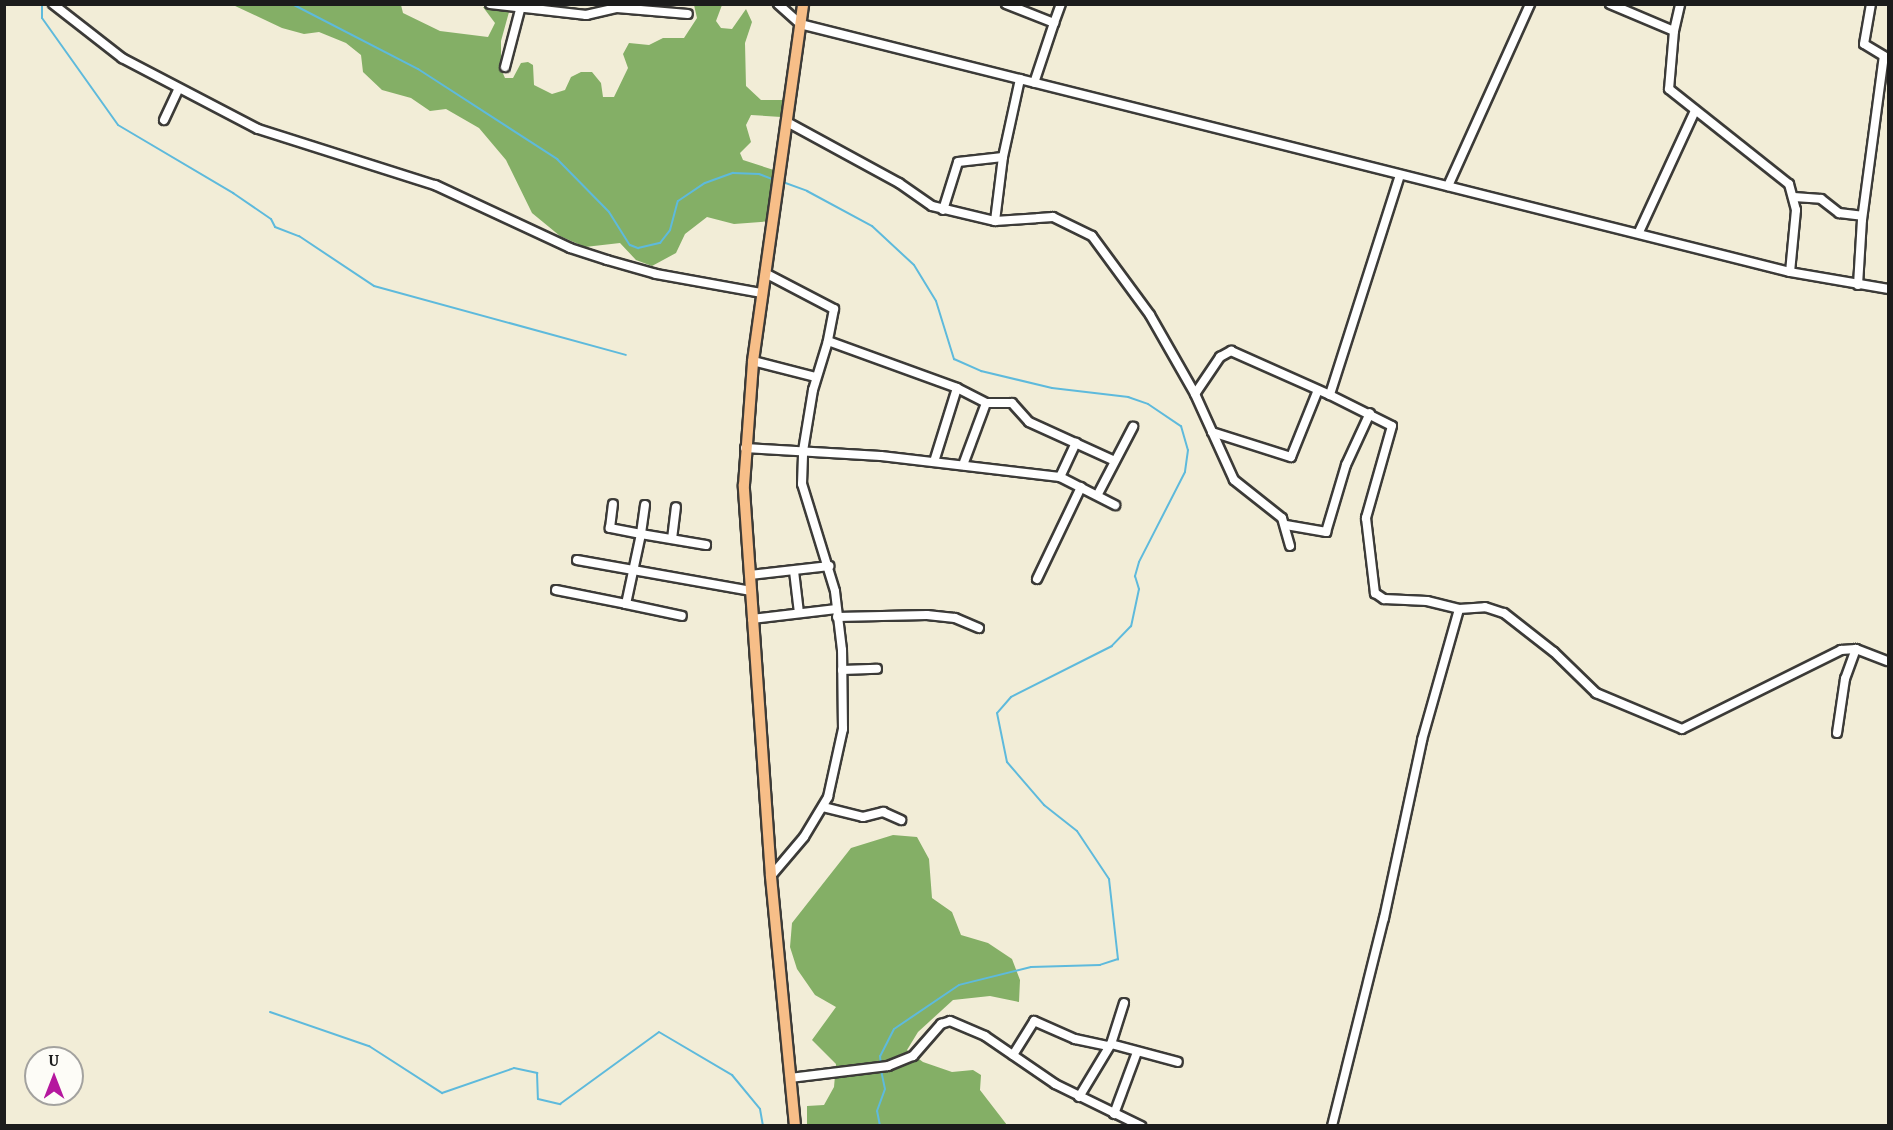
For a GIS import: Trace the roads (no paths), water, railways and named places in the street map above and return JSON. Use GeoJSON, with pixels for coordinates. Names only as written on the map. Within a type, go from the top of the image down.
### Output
{"type":"FeatureCollection","features":[{"type":"Feature","properties":{"kind":"main road"},"geometry":{"type":"LineString","coordinates":[[795,1125],[771,876],[752,619],[745,448],[762,293],[803,4]]}},
{"type":"Feature","properties":{"kind":"street"},"geometry":{"type":"LineString","coordinates":[[53,4],[122,58],[178,90],[258,129],[435,185],[570,248],[656,274],[762,293]]}},
{"type":"Feature","properties":{"kind":"street"},"geometry":{"type":"LineString","coordinates":[[490,4],[520,10],[586,15],[618,6],[688,14]]}},
{"type":"Feature","properties":{"kind":"street"},"geometry":{"type":"LineString","coordinates":[[778,4],[800,24],[1401,175],[1639,232],[1790,272],[1888,289]]}},
{"type":"Feature","properties":{"kind":"street"},"geometry":{"type":"LineString","coordinates":[[1006,4],[1054,23]]}},
{"type":"Feature","properties":{"kind":"street"},"geometry":{"type":"LineString","coordinates":[[1034,83],[1061,4]]}},
{"type":"Feature","properties":{"kind":"street"},"geometry":{"type":"LineString","coordinates":[[1448,186],[1530,4]]}},
{"type":"Feature","properties":{"kind":"street"},"geometry":{"type":"LineString","coordinates":[[1610,4],[1674,31]]}},
{"type":"Feature","properties":{"kind":"street"},"geometry":{"type":"LineString","coordinates":[[1680,4],[1674,31],[1668,86],[1695,111],[1782,177],[1794,196],[1795,225],[1790,272]]}},
{"type":"Feature","properties":{"kind":"street"},"geometry":{"type":"LineString","coordinates":[[1858,285],[1863,216],[1886,55],[1864,44],[1871,4]]}},
{"type":"Feature","properties":{"kind":"street"},"geometry":{"type":"LineString","coordinates":[[505,67],[520,10]]}},
{"type":"Feature","properties":{"kind":"street"},"geometry":{"type":"LineString","coordinates":[[995,221],[1004,157],[1020,79]]}},
{"type":"Feature","properties":{"kind":"street"},"geometry":{"type":"LineString","coordinates":[[164,120],[178,90]]}},
{"type":"Feature","properties":{"kind":"street"},"geometry":{"type":"LineString","coordinates":[[1639,232],[1695,111]]}},
{"type":"Feature","properties":{"kind":"street"},"geometry":{"type":"LineString","coordinates":[[787,122],[943,210],[995,221],[1053,217],[1092,236],[1150,315],[1195,394],[1234,480],[1286,525],[1326,531],[1346,465],[1370,413]]}},
{"type":"Feature","properties":{"kind":"street"},"geometry":{"type":"LineString","coordinates":[[943,210],[958,162],[1004,157]]}},
{"type":"Feature","properties":{"kind":"street"},"geometry":{"type":"LineString","coordinates":[[1330,395],[1401,175]]}},
{"type":"Feature","properties":{"kind":"street"},"geometry":{"type":"LineString","coordinates":[[1794,196],[1821,200],[1839,213],[1863,216]]}},
{"type":"Feature","properties":{"kind":"street"},"geometry":{"type":"LineString","coordinates":[[765,273],[834,309],[828,341],[816,377],[803,451],[806,504],[830,566],[842,670],[843,729],[824,807],[771,876]]}},
{"type":"Feature","properties":{"kind":"street"},"geometry":{"type":"LineString","coordinates":[[828,341],[957,388],[986,403],[1012,403],[1029,422],[1115,461]]}},
{"type":"Feature","properties":{"kind":"street"},"geometry":{"type":"LineString","coordinates":[[1195,394],[1220,357],[1231,351],[1370,413],[1392,426],[1366,518],[1372,587],[1384,599],[1427,601],[1459,609],[1485,607],[1504,613],[1554,652],[1596,693],[1682,729],[1790,673],[1841,650],[1856,650],[1888,661]]}},
{"type":"Feature","properties":{"kind":"street"},"geometry":{"type":"LineString","coordinates":[[753,362],[816,377]]}},
{"type":"Feature","properties":{"kind":"street"},"geometry":{"type":"LineString","coordinates":[[934,462],[957,388]]}},
{"type":"Feature","properties":{"kind":"street"},"geometry":{"type":"LineString","coordinates":[[1212,432],[1291,457],[1318,390]]}},
{"type":"Feature","properties":{"kind":"street"},"geometry":{"type":"LineString","coordinates":[[963,465],[986,403]]}},
{"type":"Feature","properties":{"kind":"street"},"geometry":{"type":"LineString","coordinates":[[1098,494],[1133,427]]}},
{"type":"Feature","properties":{"kind":"street"},"geometry":{"type":"LineString","coordinates":[[1060,477],[1076,442]]}},
{"type":"Feature","properties":{"kind":"street"},"geometry":{"type":"LineString","coordinates":[[745,448],[934,462],[1060,477],[1098,494],[1115,505]]}},
{"type":"Feature","properties":{"kind":"street"},"geometry":{"type":"LineString","coordinates":[[1037,579],[1081,487]]}},
{"type":"Feature","properties":{"kind":"street"},"geometry":{"type":"LineString","coordinates":[[613,504],[610,528],[706,545]]}},
{"type":"Feature","properties":{"kind":"street"},"geometry":{"type":"LineString","coordinates":[[626,604],[634,572],[645,505]]}},
{"type":"Feature","properties":{"kind":"street"},"geometry":{"type":"LineString","coordinates":[[672,539],[676,507]]}},
{"type":"Feature","properties":{"kind":"street"},"geometry":{"type":"LineString","coordinates":[[1286,525],[1290,546]]}},
{"type":"Feature","properties":{"kind":"street"},"geometry":{"type":"LineString","coordinates":[[577,560],[634,572],[751,591]]}},
{"type":"Feature","properties":{"kind":"street"},"geometry":{"type":"LineString","coordinates":[[750,575],[830,566]]}},
{"type":"Feature","properties":{"kind":"street"},"geometry":{"type":"LineString","coordinates":[[794,571],[799,613]]}},
{"type":"Feature","properties":{"kind":"street"},"geometry":{"type":"LineString","coordinates":[[556,590],[682,616]]}},
{"type":"Feature","properties":{"kind":"street"},"geometry":{"type":"LineString","coordinates":[[1332,1125],[1384,918],[1422,741],[1459,609]]}},
{"type":"Feature","properties":{"kind":"street"},"geometry":{"type":"LineString","coordinates":[[752,619],[799,613],[927,615],[956,618],[979,628]]}},
{"type":"Feature","properties":{"kind":"street"},"geometry":{"type":"LineString","coordinates":[[1837,733],[1845,679],[1856,650]]}},
{"type":"Feature","properties":{"kind":"street"},"geometry":{"type":"LineString","coordinates":[[842,670],[877,669]]}},
{"type":"Feature","properties":{"kind":"street"},"geometry":{"type":"LineString","coordinates":[[824,807],[863,817],[883,812],[902,820]]}},
{"type":"Feature","properties":{"kind":"street"},"geometry":{"type":"LineString","coordinates":[[1078,1097],[1109,1045],[1124,1003]]}},
{"type":"Feature","properties":{"kind":"street"},"geometry":{"type":"LineString","coordinates":[[790,1078],[888,1066],[913,1056],[941,1024],[950,1021],[985,1036],[1078,1097],[1141,1125]]}},
{"type":"Feature","properties":{"kind":"street"},"geometry":{"type":"LineString","coordinates":[[1013,1055],[1035,1021],[1075,1039],[1178,1062]]}},
{"type":"Feature","properties":{"kind":"street"},"geometry":{"type":"LineString","coordinates":[[1114,1114],[1137,1052]]}},
{"type":"Feature","properties":{"kind":"waterway"},"geometry":{"type":"LineString","coordinates":[[42,4],[42,18],[118,125],[233,193],[271,219],[275,227],[299,236],[374,286],[626,355]]}},
{"type":"Feature","properties":{"kind":"waterway"},"geometry":{"type":"LineString","coordinates":[[292,4],[418,69],[557,159],[609,212],[630,245],[638,248],[660,243],[670,230],[678,201],[705,183],[733,173],[759,174],[775,180]]}},
{"type":"Feature","properties":{"kind":"waterway"},"geometry":{"type":"LineString","coordinates":[[780,181],[807,191],[872,226],[914,265],[936,301],[954,359],[981,371],[1052,388],[1128,397],[1148,404],[1181,426],[1188,450],[1185,472],[1139,562],[1135,576],[1139,589],[1131,626],[1112,646],[1011,697],[997,713],[1007,762],[1044,805],[1077,831],[1109,879],[1118,959],[1100,965],[1031,967],[959,985],[894,1029],[880,1056],[881,1065]]}},
{"type":"Feature","properties":{"kind":"waterway"},"geometry":{"type":"LineString","coordinates":[[270,1012],[369,1046],[442,1093],[514,1068],[537,1073],[538,1099],[560,1104],[659,1032],[732,1075],[760,1109],[763,1126]]}},
{"type":"Feature","properties":{"kind":"waterway"},"geometry":{"type":"LineString","coordinates":[[880,1126],[877,1111],[885,1089],[881,1070]]}}]}
